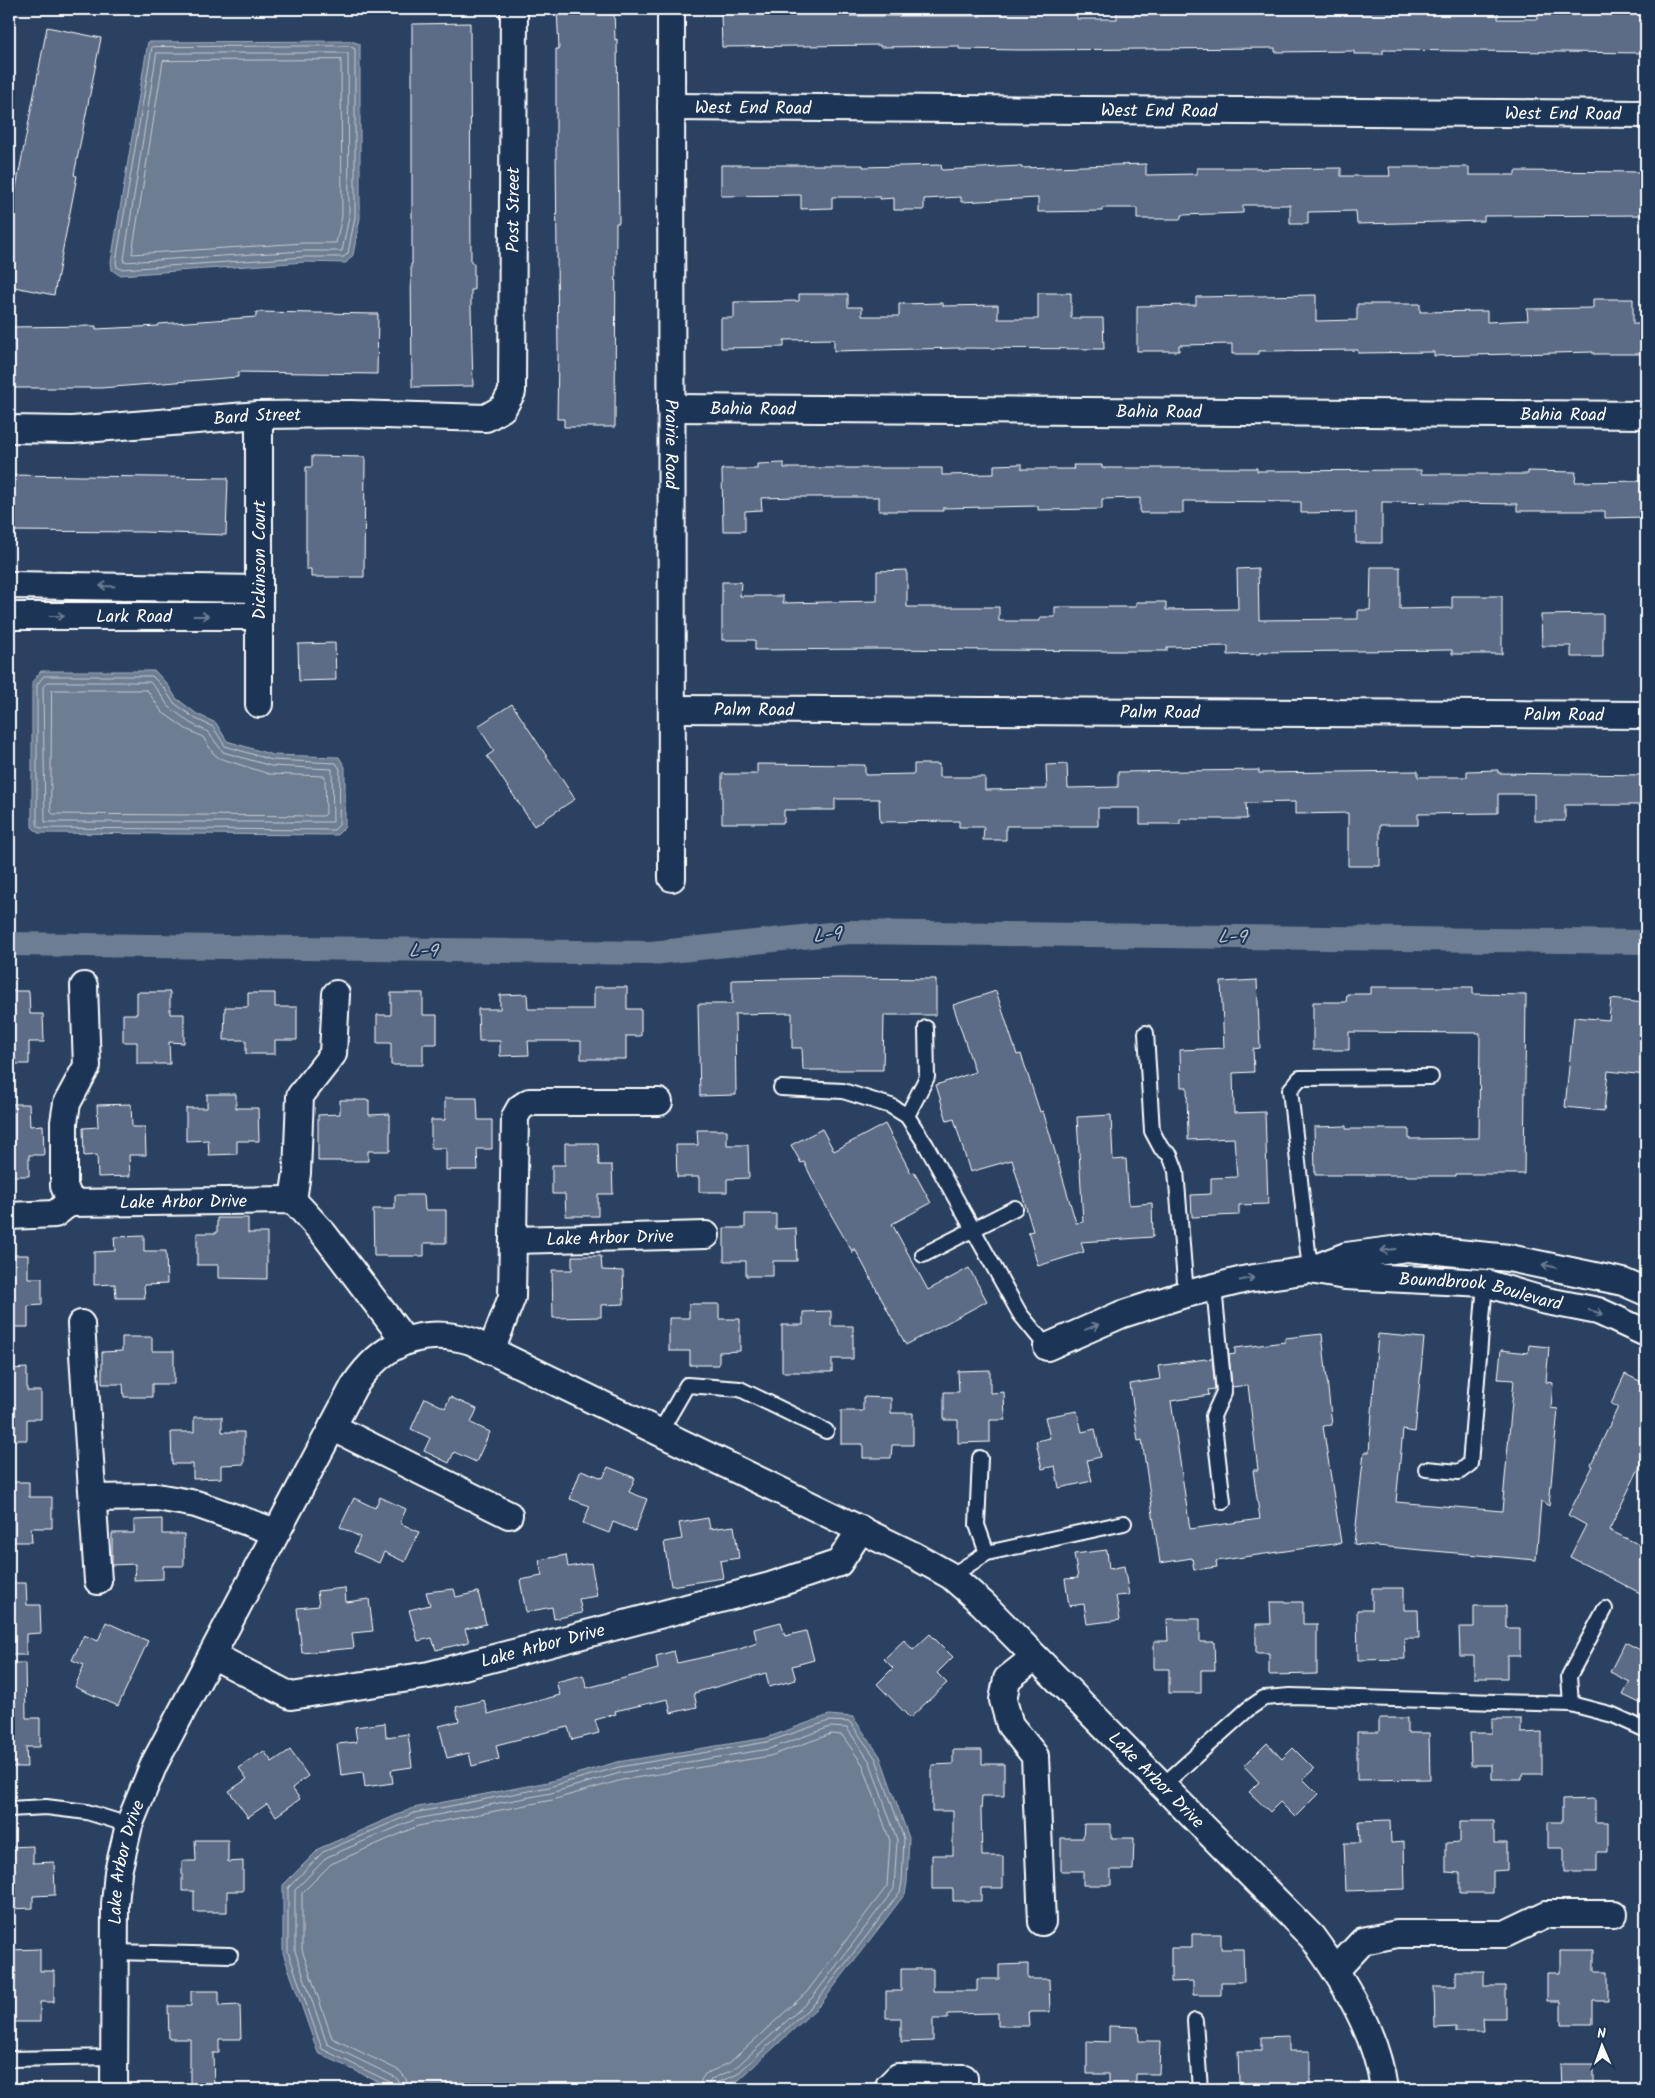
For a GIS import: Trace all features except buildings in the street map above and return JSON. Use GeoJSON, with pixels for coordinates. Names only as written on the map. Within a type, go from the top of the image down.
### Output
{"type":"FeatureCollection","features":[{"type":"Feature","properties":{"kind":"street","name":"Post Street"},"geometry":{"type":"LineString","coordinates":[[503,408],[512,392],[514,9]]}},
{"type":"Feature","properties":{"kind":"street","name":"Prairie Road"},"geometry":{"type":"LineString","coordinates":[[671,9],[672,878]]}},
{"type":"Feature","properties":{"kind":"street","name":"West End Road"},"geometry":{"type":"LineString","coordinates":[[671,107],[1646,114]]}},
{"type":"Feature","properties":{"kind":"street","name":"Bard Street"},"geometry":{"type":"LineString","coordinates":[[9,429],[72,430],[259,415],[351,414],[486,418],[503,408]]}},
{"type":"Feature","properties":{"kind":"street","name":"Bahia Road"},"geometry":{"type":"LineString","coordinates":[[672,408],[1646,415]]}},
{"type":"Feature","properties":{"kind":"street","name":"Dickinson Court"},"geometry":{"type":"LineString","coordinates":[[259,415],[259,704]]}},
{"type":"Feature","properties":{"kind":"street","name":"Lark Road"},"geometry":{"type":"LineString","coordinates":[[9,585],[258,589]]}},
{"type":"Feature","properties":{"kind":"street","name":"Lark Road"},"geometry":{"type":"LineString","coordinates":[[9,616],[259,616]]}},
{"type":"Feature","properties":{"kind":"street","name":"Palm Road"},"geometry":{"type":"LineString","coordinates":[[672,709],[1646,715]]}},
{"type":"Feature","properties":{"kind":"street"},"geometry":{"type":"LineString","coordinates":[[71,1203],[64,1186],[64,1122],[66,1103],[87,1066],[84,986]]}},
{"type":"Feature","properties":{"kind":"street"},"geometry":{"type":"LineString","coordinates":[[336,994],[333,1054],[300,1096],[297,1173],[293,1200],[324,1234],[404,1341]]}},
{"type":"Feature","properties":{"kind":"street"},"geometry":{"type":"LineString","coordinates":[[491,1351],[512,1297],[516,1117],[520,1108],[529,1102],[659,1102]]}},
{"type":"Feature","properties":{"kind":"street","name":"Lake Arbor Drive"},"geometry":{"type":"LineString","coordinates":[[9,1216],[55,1214],[71,1203],[293,1200]]}},
{"type":"Feature","properties":{"kind":"street","name":"Lake Arbor Drive"},"geometry":{"type":"LineString","coordinates":[[514,1240],[706,1235]]}},
{"type":"Feature","properties":{"kind":"street","name":"Boundbrook Boulevard"},"geometry":{"type":"LineString","coordinates":[[1047,1347],[1120,1315],[1186,1294],[1247,1279],[1310,1270],[1346,1256],[1407,1248],[1509,1258],[1622,1282],[1646,1292]]}},
{"type":"Feature","properties":{"kind":"street","name":"Boundbrook Boulevard"},"geometry":{"type":"LineString","coordinates":[[1310,1270],[1344,1276],[1485,1283],[1542,1300],[1598,1311],[1646,1333]]}},
{"type":"Feature","properties":{"kind":"street"},"geometry":{"type":"LineString","coordinates":[[82,1324],[98,1581]]}},
{"type":"Feature","properties":{"kind":"street","name":"Lake Arbor Drive"},"geometry":{"type":"LineString","coordinates":[[114,2089],[114,1952],[118,1872],[130,1825],[154,1764],[332,1427],[364,1371],[375,1358],[389,1348],[421,1336],[438,1335],[454,1336],[471,1341],[861,1529],[951,1576],[983,1604],[1036,1657],[1312,1937],[1336,1970],[1366,2025],[1379,2064],[1384,2089]]}},
{"type":"Feature","properties":{"kind":"street"},"geometry":{"type":"LineString","coordinates":[[332,1427],[509,1515]]}},
{"type":"Feature","properties":{"kind":"street"},"geometry":{"type":"LineString","coordinates":[[93,1498],[158,1497],[196,1504],[276,1532]]}},
{"type":"Feature","properties":{"kind":"street","name":"Lake Arbor Drive"},"geometry":{"type":"LineString","coordinates":[[212,1655],[291,1696],[429,1675],[770,1586],[839,1563],[861,1529]]}},
{"type":"Feature","properties":{"kind":"street"},"geometry":{"type":"LineString","coordinates":[[1036,1657],[1008,1680],[1003,1700],[1010,1725],[1036,1756],[1042,1922]]}},
{"type":"Feature","properties":{"kind":"street"},"geometry":{"type":"LineString","coordinates":[[1336,1970],[1363,1941],[1397,1934],[1505,1934],[1547,1914],[1614,1914]]}},
{"type":"Feature","properties":{"kind":"street"},"geometry":{"type":"LineString","coordinates":[[889,2089],[889,2086],[898,2077],[964,2084]]}},
{"type":"Feature","properties":{"kind":"lane"},"geometry":{"type":"LineString","coordinates":[[153,616],[159,602],[156,587]]}},
{"type":"Feature","properties":{"kind":"lane"},"geometry":{"type":"LineString","coordinates":[[908,1116],[926,1077],[926,1028]]}},
{"type":"Feature","properties":{"kind":"lane"},"geometry":{"type":"LineString","coordinates":[[1146,1033],[1152,1131],[1161,1148],[1170,1155],[1176,1171],[1186,1294]]}},
{"type":"Feature","properties":{"kind":"lane"},"geometry":{"type":"LineString","coordinates":[[1310,1270],[1290,1090],[1300,1078],[1431,1077]]}},
{"type":"Feature","properties":{"kind":"lane"},"geometry":{"type":"LineString","coordinates":[[781,1088],[843,1091],[891,1106],[908,1116],[1020,1314],[1047,1347]]}},
{"type":"Feature","properties":{"kind":"lane"},"geometry":{"type":"LineString","coordinates":[[923,1255],[1015,1208]]}},
{"type":"Feature","properties":{"kind":"lane"},"geometry":{"type":"LineString","coordinates":[[1426,1469],[1460,1472],[1470,1464],[1485,1283]]}},
{"type":"Feature","properties":{"kind":"lane"},"geometry":{"type":"LineString","coordinates":[[1214,1287],[1224,1392],[1213,1416],[1223,1502]]}},
{"type":"Feature","properties":{"kind":"lane"},"geometry":{"type":"LineString","coordinates":[[660,1432],[687,1386],[740,1389],[826,1431]]}},
{"type":"Feature","properties":{"kind":"lane"},"geometry":{"type":"LineString","coordinates":[[980,1458],[977,1525],[987,1553]]}},
{"type":"Feature","properties":{"kind":"lane"},"geometry":{"type":"LineString","coordinates":[[951,1576],[987,1553],[1124,1523]]}},
{"type":"Feature","properties":{"kind":"lane"},"geometry":{"type":"LineString","coordinates":[[1571,1704],[1569,1676],[1604,1609]]}},
{"type":"Feature","properties":{"kind":"lane"},"geometry":{"type":"LineString","coordinates":[[1162,1786],[1248,1709],[1264,1698],[1290,1696],[1571,1704],[1613,1715],[1646,1730]]}},
{"type":"Feature","properties":{"kind":"lane"},"geometry":{"type":"LineString","coordinates":[[9,1809],[46,1807],[87,1812],[130,1825]]}},
{"type":"Feature","properties":{"kind":"lane"},"geometry":{"type":"LineString","coordinates":[[114,1952],[230,1955]]}},
{"type":"Feature","properties":{"kind":"lane"},"geometry":{"type":"LineString","coordinates":[[1195,2021],[1200,2089]]}},
{"type":"Feature","properties":{"kind":"lane"},"geometry":{"type":"LineString","coordinates":[[9,2059],[114,2058]]}},
{"type":"Feature","properties":{"kind":"water"},"geometry":{"type":"Polygon","coordinates":[[[351,41],[360,44],[360,218],[353,255],[346,263],[305,262],[119,275],[112,270],[111,262],[148,42],[351,41]]]}},
{"type":"Feature","properties":{"kind":"water"},"geometry":{"type":"Polygon","coordinates":[[[41,671],[155,671],[168,685],[176,698],[197,714],[216,723],[227,741],[273,755],[339,757],[345,767],[345,827],[337,835],[38,833],[32,827],[32,682],[41,671]]]}},
{"type":"Feature","properties":{"kind":"water"},"geometry":{"type":"Polygon","coordinates":[[[829,1715],[853,1717],[880,1756],[909,1838],[905,1894],[820,2005],[739,2080],[712,2089],[394,2089],[318,2053],[283,1953],[283,1885],[320,1848],[413,1808],[548,1782],[617,1762],[766,1738],[829,1715]]]}},
{"type":"Feature","properties":{"kind":"waterway","name":"L-9"},"geometry":{"type":"LineString","coordinates":[[9,944],[652,953],[849,932],[1646,942]]}}]}
